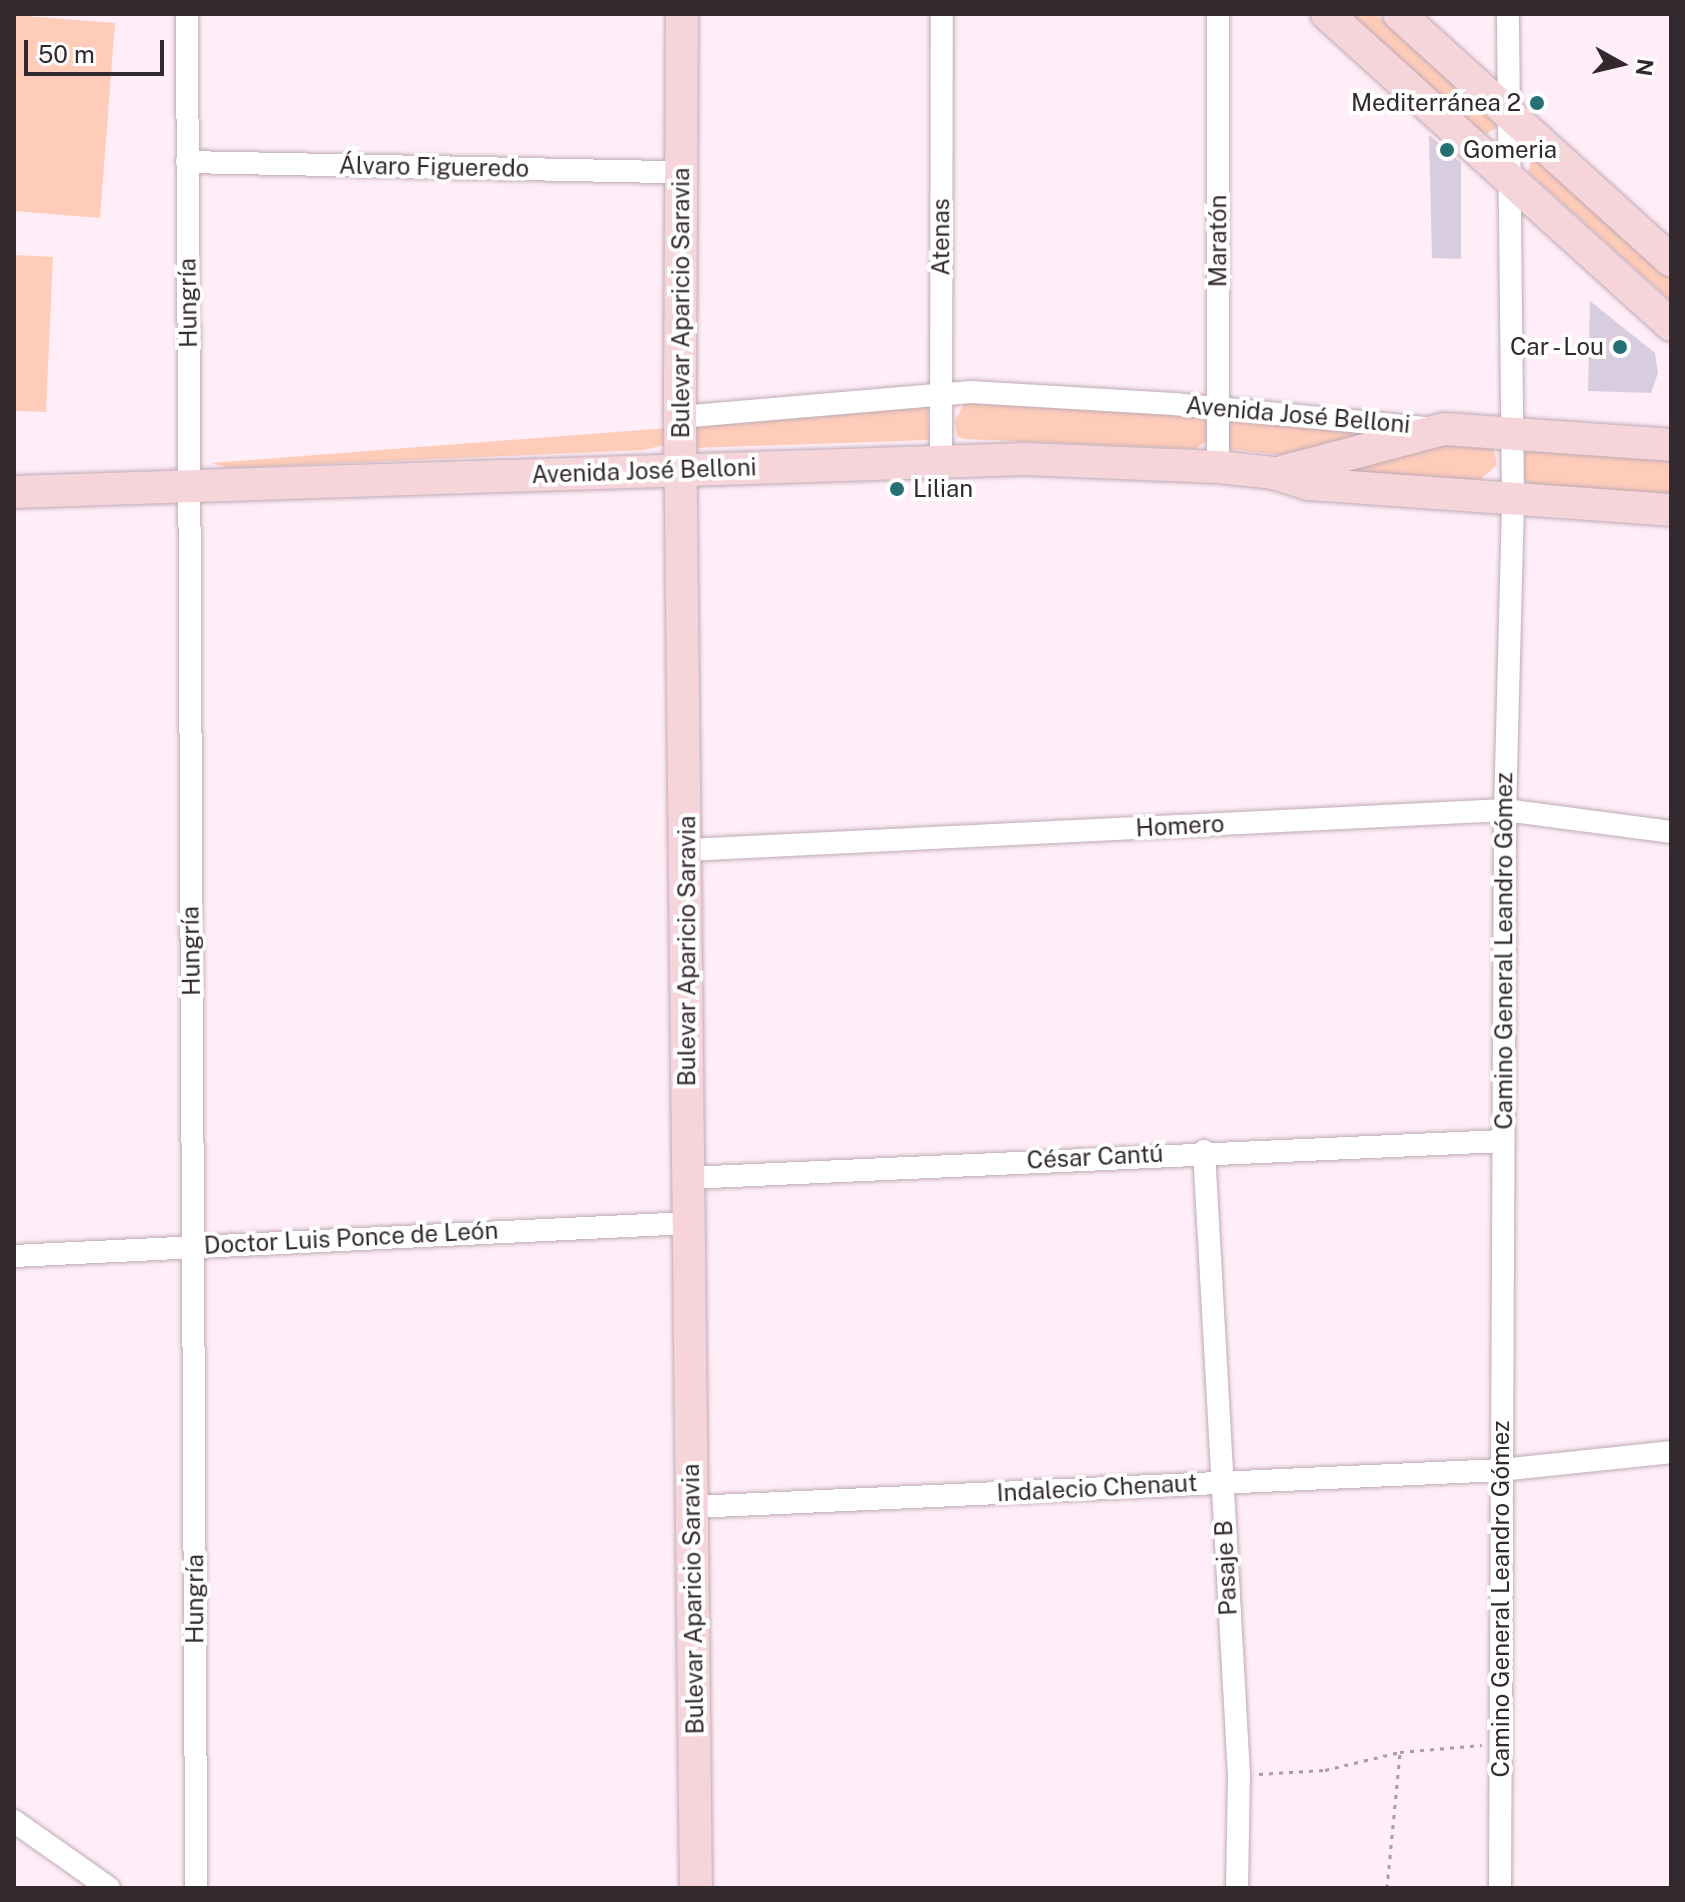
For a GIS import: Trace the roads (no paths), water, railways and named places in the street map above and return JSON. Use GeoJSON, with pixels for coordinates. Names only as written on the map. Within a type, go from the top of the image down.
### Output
{"type":"FeatureCollection","features":[{"type":"Feature","properties":{"kind":"main road","name":"Bulevar Aparicio Saravia"},"geometry":{"type":"LineString","coordinates":[[682,14],[680,417],[696,1888]]}},
{"type":"Feature","properties":{"kind":"main road"},"geometry":{"type":"LineString","coordinates":[[1327,14],[1510,176],[1671,325]]}},
{"type":"Feature","properties":{"kind":"main road"},"geometry":{"type":"LineString","coordinates":[[1399,14],[1671,261]]}},
{"type":"Feature","properties":{"kind":"main road","name":"Avenida José Belloni"},"geometry":{"type":"LineString","coordinates":[[1273,473],[1324,464],[1398,437],[1437,430],[1671,445]]}},
{"type":"Feature","properties":{"kind":"main road","name":"Avenida José Belloni"},"geometry":{"type":"LineString","coordinates":[[14,492],[941,461],[1218,467],[1273,473],[1309,484],[1671,510]]}},
{"type":"Feature","properties":{"kind":"street","name":"Hungría"},"geometry":{"type":"LineString","coordinates":[[187,14],[186,486],[196,1888]]}},
{"type":"Feature","properties":{"kind":"street","name":"Atenas"},"geometry":{"type":"LineString","coordinates":[[941,461],[942,14]]}},
{"type":"Feature","properties":{"kind":"street","name":"Maratón"},"geometry":{"type":"LineString","coordinates":[[1218,14],[1218,467]]}},
{"type":"Feature","properties":{"kind":"street","name":"Camino General Leandro Gómez"},"geometry":{"type":"LineString","coordinates":[[1500,1888],[1505,810],[1513,501],[1508,14]]}},
{"type":"Feature","properties":{"kind":"street","name":"Álvaro Figueredo"},"geometry":{"type":"LineString","coordinates":[[187,162],[681,172]]}},
{"type":"Feature","properties":{"kind":"street","name":"Avenida José Belloni"},"geometry":{"type":"LineString","coordinates":[[680,417],[941,393],[1218,408],[1437,430]]}},
{"type":"Feature","properties":{"kind":"street","name":"Homero"},"geometry":{"type":"LineString","coordinates":[[687,850],[1505,810],[1671,832]]}},
{"type":"Feature","properties":{"kind":"street","name":"César Cantú"},"geometry":{"type":"LineString","coordinates":[[688,1178],[1204,1151],[1503,1141]]}},
{"type":"Feature","properties":{"kind":"street","name":"Pasaje B"},"geometry":{"type":"LineString","coordinates":[[1204,1151],[1239,1775],[1237,1888]]}},
{"type":"Feature","properties":{"kind":"street","name":"Doctor Luis Ponce de León"},"geometry":{"type":"LineString","coordinates":[[14,1256],[689,1223]]}},
{"type":"Feature","properties":{"kind":"street","name":"Indalecio Chenaut"},"geometry":{"type":"LineString","coordinates":[[693,1507],[1501,1470],[1671,1452]]}},
{"type":"Feature","properties":{"kind":"street"},"geometry":{"type":"LineString","coordinates":[[14,1821],[109,1888]]}},
{"type":"Feature","properties":{"kind":"place","name":"Mediterránea 2"},"geometry":{"type":"Point","coordinates":[1537,103]}},
{"type":"Feature","properties":{"kind":"place","name":"Gomeria"},"geometry":{"type":"Point","coordinates":[1447,150]}},
{"type":"Feature","properties":{"kind":"place","name":"Car - Lou"},"geometry":{"type":"Point","coordinates":[1620,347]}},
{"type":"Feature","properties":{"kind":"place","name":"Lilian"},"geometry":{"type":"Point","coordinates":[897,489]}}]}
